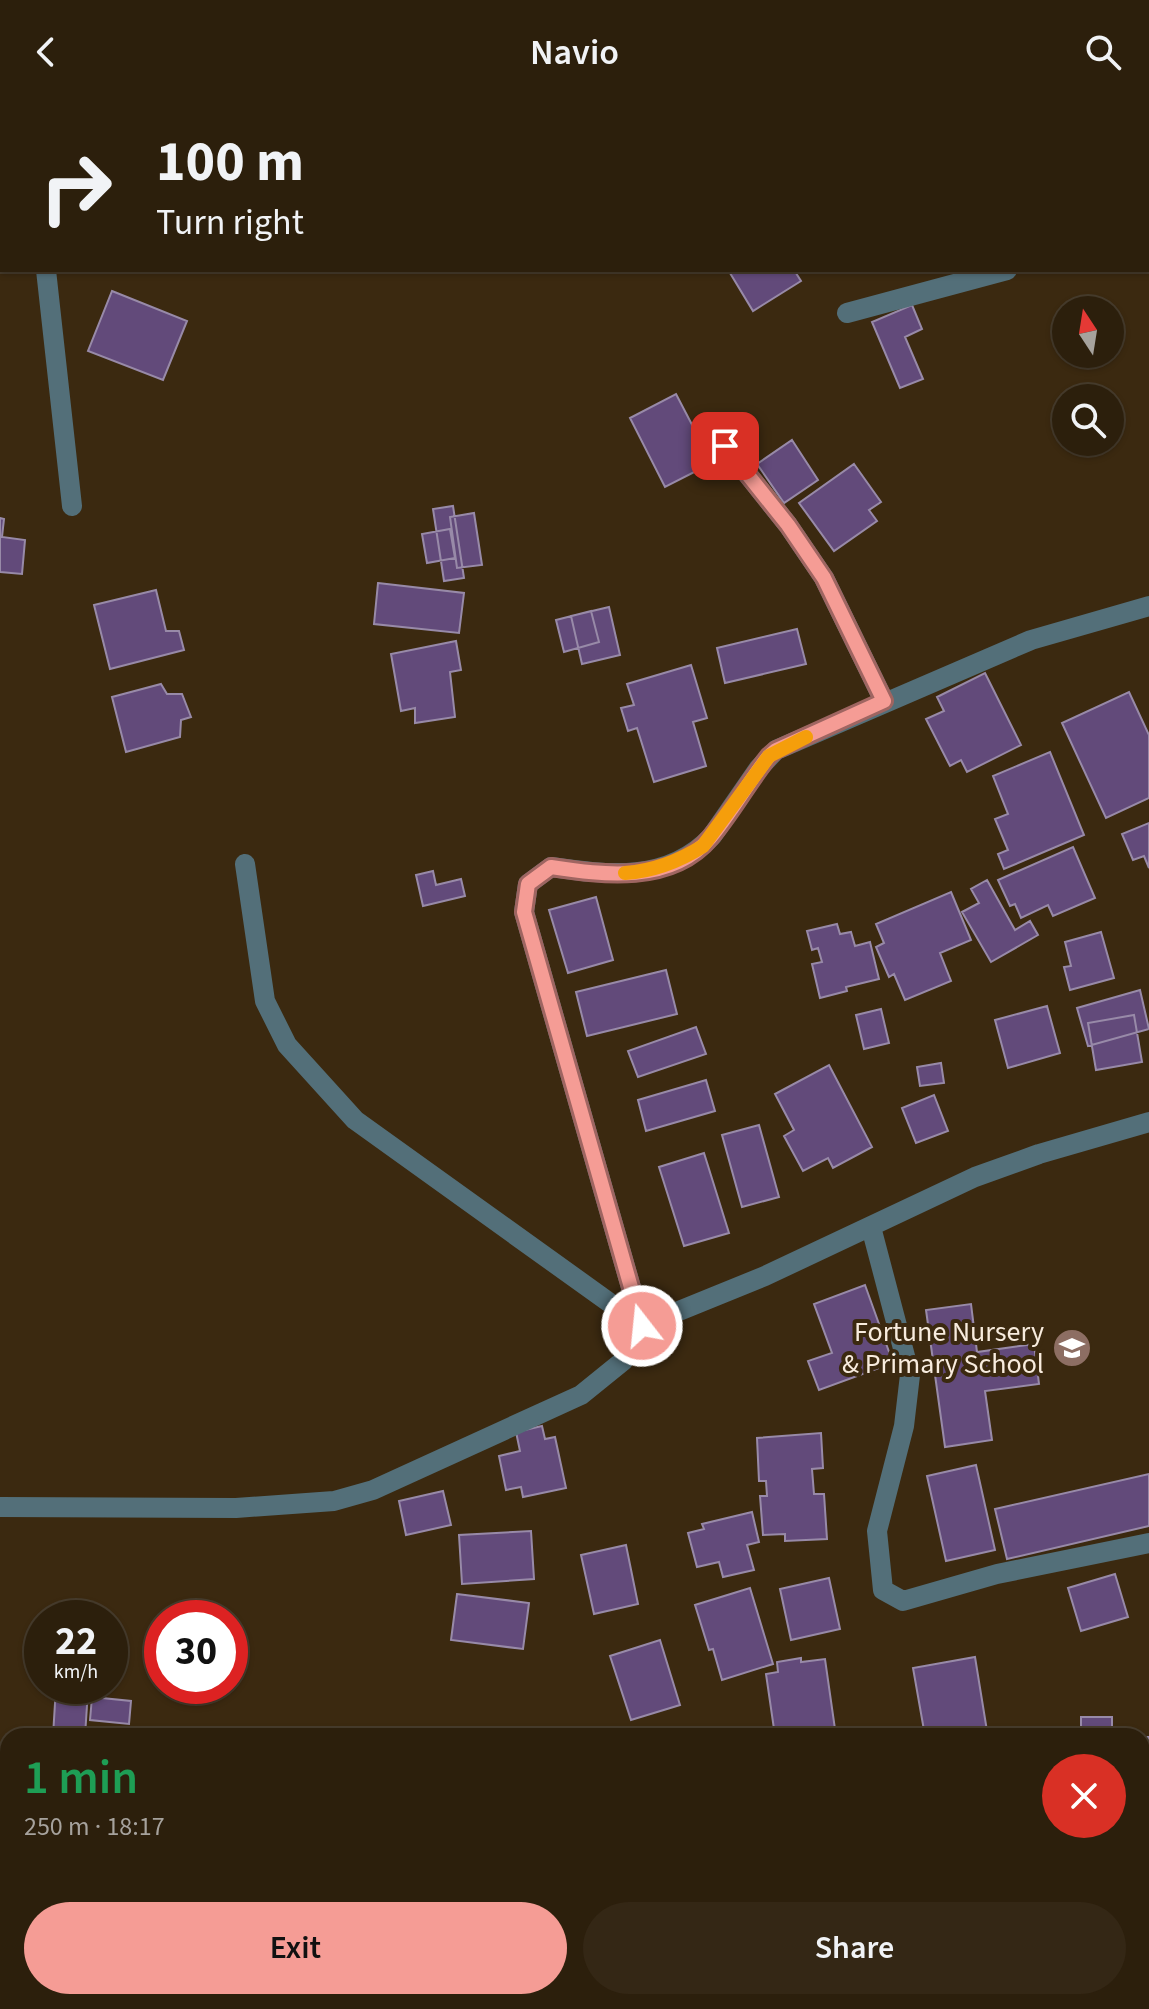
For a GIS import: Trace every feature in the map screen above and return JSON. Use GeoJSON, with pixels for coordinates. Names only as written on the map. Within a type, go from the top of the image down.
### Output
{"type":"FeatureCollection","features":[{"type":"Feature","properties":{"kind":"street"},"geometry":{"type":"LineString","coordinates":[[46,272],[72,506]]}},
{"type":"Feature","properties":{"kind":"street"},"geometry":{"type":"LineString","coordinates":[[847,313],[1000,272]]}},
{"type":"Feature","properties":{"kind":"street"},"geometry":{"type":"LineString","coordinates":[[725,446],[788,525],[824,578],[884,701]]}},
{"type":"Feature","properties":{"kind":"street"},"geometry":{"type":"LineString","coordinates":[[642,1326],[524,912],[528,884],[551,867],[607,875],[652,871],[689,855],[712,836],[776,750],[1031,640],[1149,606]]}},
{"type":"Feature","properties":{"kind":"street"},"geometry":{"type":"LineString","coordinates":[[245,864],[265,1001],[287,1045],[355,1120],[642,1326]]}},
{"type":"Feature","properties":{"kind":"street"},"geometry":{"type":"LineString","coordinates":[[0,1507],[236,1508],[334,1501],[373,1490],[581,1395],[623,1361],[642,1326],[741,1287],[975,1177],[1039,1154],[1149,1122]]}},
{"type":"Feature","properties":{"kind":"street"},"geometry":{"type":"LineString","coordinates":[[871,1227],[910,1375],[904,1426],[877,1531],[883,1590],[903,1601],[997,1574],[1149,1543]]}},
{"type":"Feature","properties":{"kind":"building"},"geometry":{"type":"Polygon","coordinates":[[[795,272],[801,281],[753,311],[730,273],[795,272]]]}},
{"type":"Feature","properties":{"kind":"building"},"geometry":{"type":"Polygon","coordinates":[[[112,291],[187,321],[163,380],[88,351],[112,291]]]}},
{"type":"Feature","properties":{"kind":"building"},"geometry":{"type":"Polygon","coordinates":[[[912,305],[922,329],[905,337],[923,379],[900,388],[872,322],[912,305]]]}},
{"type":"Feature","properties":{"kind":"building"},"geometry":{"type":"Polygon","coordinates":[[[676,394],[712,463],[665,487],[630,418],[676,394]]]}},
{"type":"Feature","properties":{"kind":"building"},"geometry":{"type":"Polygon","coordinates":[[[792,440],[818,480],[784,503],[757,464],[792,440]]]}},
{"type":"Feature","properties":{"kind":"building"},"geometry":{"type":"Polygon","coordinates":[[[854,464],[881,502],[869,510],[877,521],[834,551],[799,503],[854,464]]]}},
{"type":"Feature","properties":{"kind":"building"},"geometry":{"type":"Polygon","coordinates":[[[453,506],[464,578],[444,581],[433,509],[453,506]]]}},
{"type":"Feature","properties":{"kind":"building"},"geometry":{"type":"Polygon","coordinates":[[[474,513],[482,565],[457,568],[450,517],[474,513]]]}},
{"type":"Feature","properties":{"kind":"building"},"geometry":{"type":"Polygon","coordinates":[[[0,518],[4,519],[2,537],[25,540],[22,574],[0,572],[0,518]]]}},
{"type":"Feature","properties":{"kind":"building"},"geometry":{"type":"Polygon","coordinates":[[[450,529],[455,558],[427,563],[422,534],[450,529]]]}},
{"type":"Feature","properties":{"kind":"building"},"geometry":{"type":"Polygon","coordinates":[[[378,583],[464,593],[459,633],[374,624],[378,583]]]}},
{"type":"Feature","properties":{"kind":"building"},"geometry":{"type":"Polygon","coordinates":[[[156,590],[166,631],[179,631],[184,650],[110,669],[94,605],[156,590]]]}},
{"type":"Feature","properties":{"kind":"building"},"geometry":{"type":"Polygon","coordinates":[[[609,607],[620,655],[582,664],[571,616],[609,607]]]}},
{"type":"Feature","properties":{"kind":"building"},"geometry":{"type":"Polygon","coordinates":[[[591,611],[599,642],[564,652],[556,620],[591,611]]]}},
{"type":"Feature","properties":{"kind":"building"},"geometry":{"type":"Polygon","coordinates":[[[797,629],[806,664],[725,683],[717,648],[797,629]]]}},
{"type":"Feature","properties":{"kind":"building"},"geometry":{"type":"Polygon","coordinates":[[[456,641],[461,670],[450,672],[455,717],[415,723],[415,708],[401,711],[391,654],[456,641]]]}},
{"type":"Feature","properties":{"kind":"building"},"geometry":{"type":"Polygon","coordinates":[[[691,665],[707,718],[693,722],[706,766],[654,782],[637,728],[628,731],[621,708],[634,705],[627,684],[691,665]]]}},
{"type":"Feature","properties":{"kind":"building"},"geometry":{"type":"Polygon","coordinates":[[[985,673],[1021,745],[967,772],[961,760],[950,766],[926,719],[944,711],[937,697],[985,673]]]}},
{"type":"Feature","properties":{"kind":"building"},"geometry":{"type":"Polygon","coordinates":[[[161,684],[167,694],[182,694],[191,717],[181,720],[180,737],[126,752],[112,697],[161,684]]]}},
{"type":"Feature","properties":{"kind":"building"},"geometry":{"type":"Polygon","coordinates":[[[1129,692],[1149,735],[1149,798],[1106,818],[1062,723],[1129,692]]]}},
{"type":"Feature","properties":{"kind":"building"},"geometry":{"type":"Polygon","coordinates":[[[1050,752],[1084,835],[1004,869],[998,854],[1008,850],[995,819],[1008,814],[993,776],[1050,752]]]}},
{"type":"Feature","properties":{"kind":"building"},"geometry":{"type":"Polygon","coordinates":[[[1149,823],[1149,868],[1144,856],[1133,860],[1122,834],[1149,823]]]}},
{"type":"Feature","properties":{"kind":"building"},"geometry":{"type":"Polygon","coordinates":[[[1073,847],[1095,898],[1053,916],[1048,905],[1021,918],[1015,904],[1010,906],[998,880],[1073,847]]]}},
{"type":"Feature","properties":{"kind":"building"},"geometry":{"type":"Polygon","coordinates":[[[433,871],[436,885],[461,879],[465,896],[423,906],[416,875],[433,871]]]}},
{"type":"Feature","properties":{"kind":"building"},"geometry":{"type":"Polygon","coordinates":[[[987,880],[1015,930],[1030,921],[1038,935],[991,962],[962,912],[979,903],[971,889],[987,880]]]}},
{"type":"Feature","properties":{"kind":"building"},"geometry":{"type":"Polygon","coordinates":[[[951,892],[971,940],[940,953],[951,981],[905,1000],[894,974],[889,977],[876,947],[884,943],[876,924],[951,892]]]}},
{"type":"Feature","properties":{"kind":"building"},"geometry":{"type":"Polygon","coordinates":[[[596,897],[613,960],[568,973],[549,910],[596,897]]]}},
{"type":"Feature","properties":{"kind":"building"},"geometry":{"type":"Polygon","coordinates":[[[837,924],[840,934],[851,932],[855,946],[870,942],[879,979],[846,987],[847,991],[820,998],[812,964],[822,962],[818,948],[812,950],[807,931],[837,924]]]}},
{"type":"Feature","properties":{"kind":"building"},"geometry":{"type":"Polygon","coordinates":[[[1101,932],[1114,978],[1070,990],[1064,967],[1071,966],[1065,942],[1101,932]]]}},
{"type":"Feature","properties":{"kind":"building"},"geometry":{"type":"Polygon","coordinates":[[[666,970],[677,1014],[587,1036],[576,992],[666,970]]]}},
{"type":"Feature","properties":{"kind":"building"},"geometry":{"type":"Polygon","coordinates":[[[1140,990],[1149,1029],[1088,1046],[1077,1008],[1140,990]]]}},
{"type":"Feature","properties":{"kind":"building"},"geometry":{"type":"Polygon","coordinates":[[[1047,1006],[1060,1053],[1008,1068],[995,1020],[1047,1006]]]}},
{"type":"Feature","properties":{"kind":"building"},"geometry":{"type":"Polygon","coordinates":[[[881,1009],[889,1043],[864,1049],[856,1015],[881,1009]]]}},
{"type":"Feature","properties":{"kind":"building"},"geometry":{"type":"Polygon","coordinates":[[[1134,1015],[1142,1062],[1096,1070],[1088,1023],[1134,1015]]]}},
{"type":"Feature","properties":{"kind":"building"},"geometry":{"type":"Polygon","coordinates":[[[696,1027],[706,1054],[638,1077],[628,1051],[696,1027]]]}},
{"type":"Feature","properties":{"kind":"building"},"geometry":{"type":"Polygon","coordinates":[[[941,1063],[944,1083],[920,1086],[917,1067],[941,1063]]]}},
{"type":"Feature","properties":{"kind":"building"},"geometry":{"type":"Polygon","coordinates":[[[829,1065],[872,1147],[833,1168],[828,1158],[803,1171],[784,1136],[794,1130],[775,1094],[829,1065]]]}},
{"type":"Feature","properties":{"kind":"building"},"geometry":{"type":"Polygon","coordinates":[[[706,1080],[715,1111],[646,1131],[638,1100],[706,1080]]]}},
{"type":"Feature","properties":{"kind":"building"},"geometry":{"type":"Polygon","coordinates":[[[934,1095],[948,1131],[916,1143],[902,1108],[934,1095]]]}},
{"type":"Feature","properties":{"kind":"building"},"geometry":{"type":"Polygon","coordinates":[[[759,1125],[779,1197],[742,1207],[722,1135],[759,1125]]]}},
{"type":"Feature","properties":{"kind":"building"},"geometry":{"type":"Polygon","coordinates":[[[704,1153],[729,1233],[684,1246],[659,1167],[704,1153]]]}},
{"type":"Feature","properties":{"kind":"building"},"geometry":{"type":"Polygon","coordinates":[[[865,1285],[893,1363],[819,1390],[808,1361],[832,1353],[814,1304],[865,1285]]]}},
{"type":"Feature","properties":{"kind":"building"},"geometry":{"type":"Polygon","coordinates":[[[971,1304],[977,1352],[1034,1344],[1039,1384],[985,1391],[992,1440],[945,1447],[926,1310],[971,1304]]]}},
{"type":"Feature","properties":{"kind":"building"},"geometry":{"type":"Polygon","coordinates":[[[1077,1343],[1078,1350],[1059,1354],[1058,1346],[1077,1343]]]}},
{"type":"Feature","properties":{"kind":"building"},"geometry":{"type":"Polygon","coordinates":[[[542,1426],[545,1439],[555,1437],[566,1488],[523,1497],[521,1487],[506,1490],[499,1456],[520,1451],[516,1432],[542,1426]]]}},
{"type":"Feature","properties":{"kind":"building"},"geometry":{"type":"Polygon","coordinates":[[[821,1433],[823,1468],[812,1469],[814,1494],[824,1494],[827,1539],[785,1541],[785,1534],[763,1535],[760,1496],[767,1496],[766,1481],[759,1481],[757,1438],[821,1433]]]}},
{"type":"Feature","properties":{"kind":"building"},"geometry":{"type":"Polygon","coordinates":[[[976,1465],[995,1550],[946,1561],[927,1476],[976,1465]]]}},
{"type":"Feature","properties":{"kind":"building"},"geometry":{"type":"Polygon","coordinates":[[[1149,1474],[1149,1526],[1007,1559],[995,1509],[1149,1474]]]}},
{"type":"Feature","properties":{"kind":"building"},"geometry":{"type":"Polygon","coordinates":[[[443,1491],[451,1525],[406,1535],[399,1501],[443,1491]]]}},
{"type":"Feature","properties":{"kind":"building"},"geometry":{"type":"Polygon","coordinates":[[[752,1512],[759,1542],[747,1545],[754,1570],[723,1577],[719,1562],[697,1567],[688,1533],[704,1529],[702,1524],[752,1512]]]}},
{"type":"Feature","properties":{"kind":"building"},"geometry":{"type":"Polygon","coordinates":[[[531,1531],[534,1579],[462,1584],[459,1535],[531,1531]]]}},
{"type":"Feature","properties":{"kind":"building"},"geometry":{"type":"Polygon","coordinates":[[[626,1545],[638,1604],[594,1614],[581,1555],[626,1545]]]}},
{"type":"Feature","properties":{"kind":"building"},"geometry":{"type":"Polygon","coordinates":[[[1115,1574],[1128,1617],[1081,1631],[1068,1588],[1115,1574]]]}},
{"type":"Feature","properties":{"kind":"building"},"geometry":{"type":"Polygon","coordinates":[[[829,1578],[840,1629],[791,1640],[780,1589],[829,1578]]]}},
{"type":"Feature","properties":{"kind":"building"},"geometry":{"type":"Polygon","coordinates":[[[750,1588],[773,1664],[722,1680],[695,1605],[750,1588]]]}},
{"type":"Feature","properties":{"kind":"building"},"geometry":{"type":"Polygon","coordinates":[[[457,1594],[529,1603],[523,1649],[451,1640],[457,1594]]]}},
{"type":"Feature","properties":{"kind":"building"},"geometry":{"type":"Polygon","coordinates":[[[660,1640],[680,1705],[631,1720],[610,1656],[660,1640]]]}},
{"type":"Feature","properties":{"kind":"building"},"geometry":{"type":"Polygon","coordinates":[[[975,1657],[987,1728],[924,1728],[913,1668],[975,1657]]]}},
{"type":"Feature","properties":{"kind":"building"},"geometry":{"type":"Polygon","coordinates":[[[801,1658],[801,1662],[825,1659],[835,1728],[774,1728],[766,1674],[778,1672],[777,1662],[801,1658]]]}},
{"type":"Feature","properties":{"kind":"building"},"geometry":{"type":"Polygon","coordinates":[[[131,1701],[129,1724],[90,1720],[91,1704],[128,1704],[131,1701]]]}},
{"type":"Feature","properties":{"kind":"building"},"geometry":{"type":"Polygon","coordinates":[[[55,1704],[87,1704],[86,1728],[53,1728],[55,1704]]]}},
{"type":"Feature","properties":{"kind":"building"},"geometry":{"type":"Polygon","coordinates":[[[1081,1717],[1112,1717],[1112,1728],[1081,1728],[1081,1717]]]}},
{"type":"Feature","properties":{"kind":"slow traffic"},"geometry":{"type":"LineString","coordinates":[[625,873],[652,871],[703,846],[769,756],[806,737]]}},
{"type":"Feature","properties":{"kind":"place","name":"Fortune Nursery & Primary School"},"geometry":{"type":"Point","coordinates":[1072,1348]}},
{"type":"Feature","properties":{"kind":"route"},"geometry":{"type":"LineString","coordinates":[[642,1326],[524,912],[528,884],[551,867],[607,875],[652,871],[689,855],[712,836],[759,768],[776,750],[884,701],[824,578],[804,546],[725,446]]}}]}
